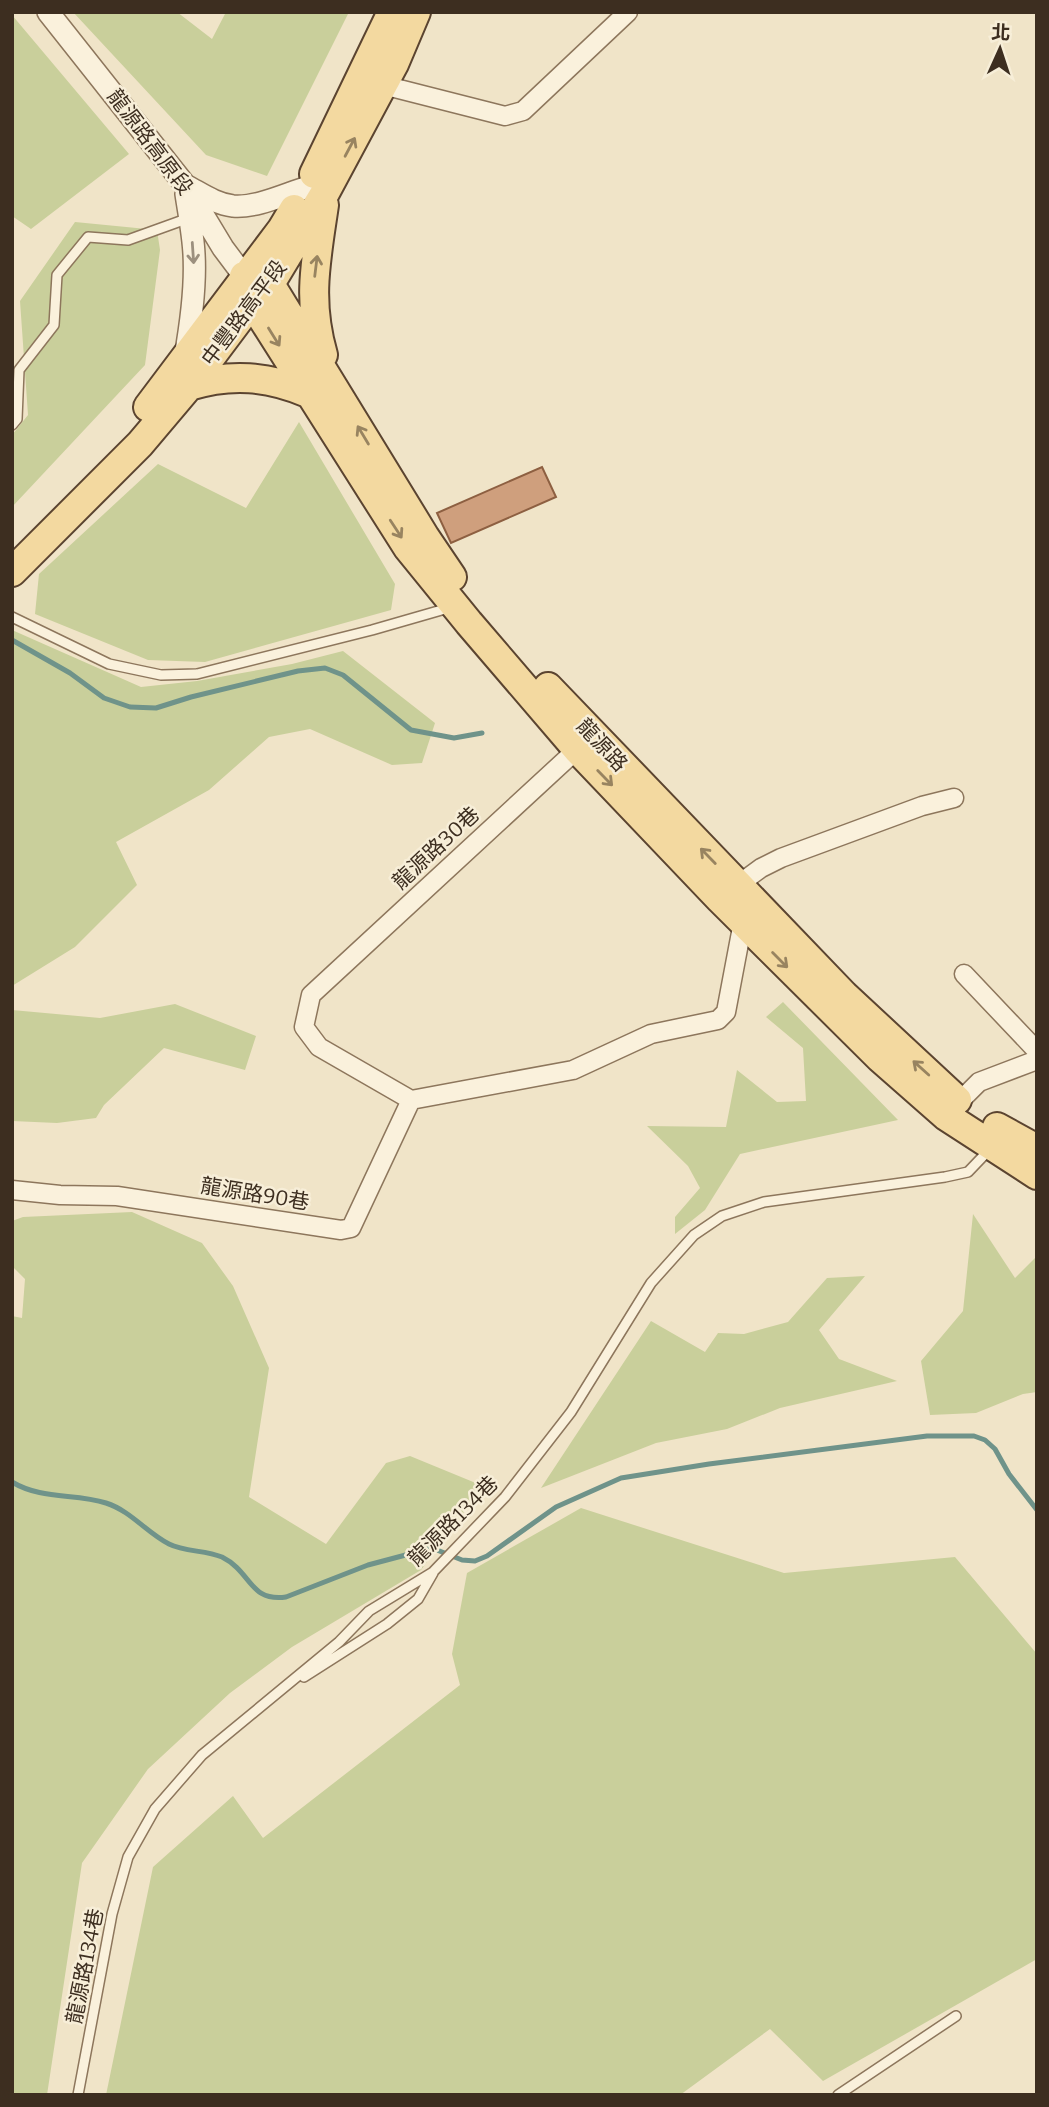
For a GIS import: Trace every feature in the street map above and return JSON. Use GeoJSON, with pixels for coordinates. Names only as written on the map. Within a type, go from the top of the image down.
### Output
{"type":"FeatureCollection","features":[{"type":"Feature","properties":{"kind":"main road","name":"中豐路高平段"},"geometry":{"type":"LineString","coordinates":[[372,81],[392,12]]}},
{"type":"Feature","properties":{"kind":"main road","name":"中豐路高平段"},"geometry":{"type":"LineString","coordinates":[[12,572],[140,444],[187,373],[255,287],[282,229],[317,189],[372,81],[416,12]]}},
{"type":"Feature","properties":{"kind":"main road"},"geometry":{"type":"LineString","coordinates":[[317,189],[313,285],[319,387]]}},
{"type":"Feature","properties":{"kind":"main road"},"geometry":{"type":"LineString","coordinates":[[255,287],[319,387],[408,548],[454,606],[728,892],[844,996],[952,1109]]}},
{"type":"Feature","properties":{"kind":"main road","name":"中豐路高平段"},"geometry":{"type":"LineString","coordinates":[[12,545],[40,521],[187,373]]}},
{"type":"Feature","properties":{"kind":"main road"},"geometry":{"type":"LineString","coordinates":[[187,373],[214,379],[244,377],[319,387]]}},
{"type":"Feature","properties":{"kind":"main road","name":"龍源路"},"geometry":{"type":"LineString","coordinates":[[319,387],[450,574],[585,742]]}},
{"type":"Feature","properties":{"kind":"main road"},"geometry":{"type":"LineString","coordinates":[[728,892],[743,922],[850,1030],[952,1109],[998,1139],[1037,1175]]}},
{"type":"Feature","properties":{"kind":"main road"},"geometry":{"type":"LineString","coordinates":[[998,1139],[1037,1149]]}},
{"type":"Feature","properties":{"kind":"street","name":"龍源路高原段"},"geometry":{"type":"LineString","coordinates":[[48,12],[185,185],[223,248],[255,287]]}},
{"type":"Feature","properties":{"kind":"street"},"geometry":{"type":"LineString","coordinates":[[372,81],[505,116],[523,111],[628,12]]}},
{"type":"Feature","properties":{"kind":"street"},"geometry":{"type":"LineString","coordinates":[[185,185],[215,201],[234,206],[317,189]]}},
{"type":"Feature","properties":{"kind":"street"},"geometry":{"type":"LineString","coordinates":[[185,185],[194,253],[187,373]]}},
{"type":"Feature","properties":{"kind":"street","name":"龍源路30巷"},"geometry":{"type":"LineString","coordinates":[[411,1100],[318,1047],[303,1027],[311,995],[585,742]]}},
{"type":"Feature","properties":{"kind":"street"},"geometry":{"type":"LineString","coordinates":[[728,892],[761,868],[781,858],[922,806],[954,798]]}},
{"type":"Feature","properties":{"kind":"street"},"geometry":{"type":"LineString","coordinates":[[411,1100],[573,1070],[651,1034],[718,1020],[726,1012],[743,922]]}},
{"type":"Feature","properties":{"kind":"street"},"geometry":{"type":"LineString","coordinates":[[964,974],[1037,1051]]}},
{"type":"Feature","properties":{"kind":"street"},"geometry":{"type":"LineString","coordinates":[[952,1109],[979,1082],[1037,1060]]}},
{"type":"Feature","properties":{"kind":"street","name":"龍源路90巷"},"geometry":{"type":"LineString","coordinates":[[12,1190],[60,1195],[117,1196],[341,1230],[351,1228],[411,1100]]}},
{"type":"Feature","properties":{"kind":"lane"},"geometry":{"type":"LineString","coordinates":[[12,425],[17,419],[19,370],[54,325],[57,275],[88,237],[128,240],[189,218]]}},
{"type":"Feature","properties":{"kind":"lane"},"geometry":{"type":"LineString","coordinates":[[12,617],[109,664],[161,675],[197,674],[372,630],[454,606]]}},
{"type":"Feature","properties":{"kind":"lane","name":"龍源路134巷"},"geometry":{"type":"LineString","coordinates":[[78,2095],[112,1914],[128,1857],[155,1809],[202,1755],[339,1642],[369,1611],[436,1569],[505,1497],[571,1412],[652,1283],[694,1235],[722,1216],[764,1202],[968,1172],[998,1139]]}},
{"type":"Feature","properties":{"kind":"lane"},"geometry":{"type":"LineString","coordinates":[[274,1697],[387,1625],[418,1599],[436,1569]]}},
{"type":"Feature","properties":{"kind":"lane"},"geometry":{"type":"LineString","coordinates":[[838,2095],[956,2016]]}},
{"type":"Feature","properties":{"kind":"green space"},"geometry":{"type":"Polygon","coordinates":[[[73,12],[177,12],[212,39],[226,12],[349,12],[267,176],[206,155],[73,12]]]}},
{"type":"Feature","properties":{"kind":"green space"},"geometry":{"type":"Polygon","coordinates":[[[12,15],[129,154],[31,229],[12,216],[12,15]]]}},
{"type":"Feature","properties":{"kind":"green space"},"geometry":{"type":"Polygon","coordinates":[[[75,222],[157,230],[160,250],[145,365],[12,507],[12,435],[28,415],[20,301],[75,222]]]}},
{"type":"Feature","properties":{"kind":"green space"},"geometry":{"type":"Polygon","coordinates":[[[299,422],[395,584],[391,610],[205,662],[148,660],[35,614],[39,574],[158,464],[246,508],[299,422]]]}},
{"type":"Feature","properties":{"kind":"green space"},"geometry":{"type":"Polygon","coordinates":[[[12,630],[141,687],[197,681],[292,664],[343,651],[435,723],[422,763],[392,765],[310,729],[269,737],[209,790],[116,842],[137,885],[75,947],[12,986],[12,630]]]}},
{"type":"Feature","properties":{"kind":"green space"},"geometry":{"type":"Polygon","coordinates":[[[783,1002],[898,1120],[740,1154],[705,1210],[675,1234],[675,1217],[700,1188],[688,1166],[647,1126],[726,1127],[737,1070],[777,1102],[806,1101],[803,1048],[766,1017],[783,1002]]]}},
{"type":"Feature","properties":{"kind":"green space"},"geometry":{"type":"Polygon","coordinates":[[[175,1004],[256,1036],[245,1070],[164,1048],[104,1105],[96,1118],[57,1123],[12,1121],[12,1010],[100,1018],[175,1004]]]}},
{"type":"Feature","properties":{"kind":"green space"},"geometry":{"type":"Polygon","coordinates":[[[132,1212],[202,1243],[233,1286],[269,1368],[249,1497],[326,1544],[386,1463],[410,1456],[483,1486],[421,1570],[292,1647],[230,1693],[148,1769],[82,1863],[47,2095],[12,2095],[12,1316],[22,1318],[25,1279],[12,1266],[12,1221],[23,1217],[132,1212]]]}},
{"type":"Feature","properties":{"kind":"green space"},"geometry":{"type":"Polygon","coordinates":[[[973,1214],[1015,1278],[1037,1256],[1037,1392],[1023,1394],[976,1413],[930,1415],[921,1361],[963,1311],[973,1214]]]}},
{"type":"Feature","properties":{"kind":"green space"},"geometry":{"type":"Polygon","coordinates":[[[865,1276],[819,1330],[839,1359],[897,1381],[780,1408],[727,1429],[656,1443],[541,1488],[651,1321],[705,1352],[718,1333],[744,1334],[788,1322],[827,1278],[865,1276]]]}},
{"type":"Feature","properties":{"kind":"green space"},"geometry":{"type":"Polygon","coordinates":[[[581,1508],[784,1573],[955,1557],[1037,1654],[1037,1959],[823,2081],[770,2029],[680,2095],[106,2095],[153,1867],[233,1796],[263,1838],[460,1685],[452,1654],[467,1573],[581,1508]]]}},
{"type":"Feature","properties":{"kind":"building"},"geometry":{"type":"Polygon","coordinates":[[[542,467],[556,497],[451,543],[437,513],[542,467]]]}},
{"type":"Feature","properties":{"kind":"waterway"},"geometry":{"type":"LineString","coordinates":[[12,640],[70,673],[104,698],[130,707],[156,708],[298,671],[325,668],[343,675],[411,730],[454,738],[482,733]]}},
{"type":"Feature","properties":{"kind":"waterway"},"geometry":{"type":"LineString","coordinates":[[12,1482],[23,1488],[47,1494],[106,1503],[169,1544],[222,1557],[232,1563],[257,1590],[274,1597],[286,1597],[368,1565],[432,1548],[462,1560],[475,1561],[487,1556],[556,1507],[621,1478],[927,1436],[974,1436],[985,1440],[995,1449],[1009,1474],[1037,1510]]}}]}
